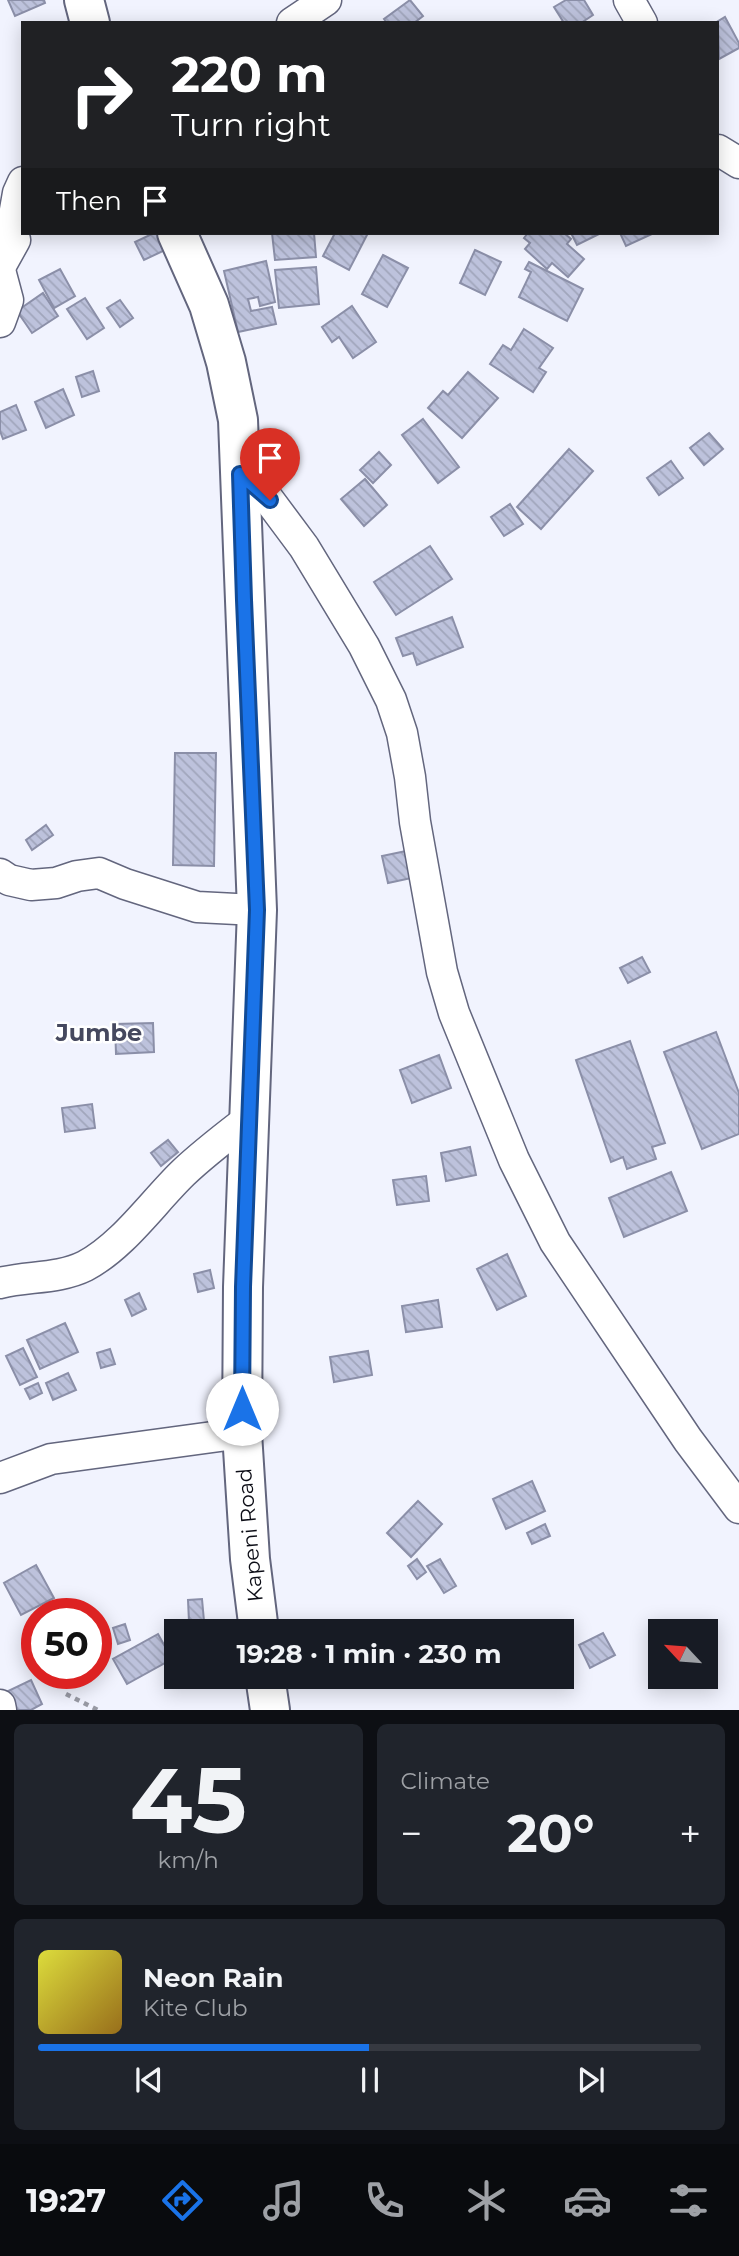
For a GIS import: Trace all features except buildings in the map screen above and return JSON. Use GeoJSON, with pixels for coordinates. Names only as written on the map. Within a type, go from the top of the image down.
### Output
{"type":"FeatureCollection","features":[{"type":"Feature","properties":{"kind":"main road"},"geometry":{"type":"LineString","coordinates":[[84,0],[89,21]]}},
{"type":"Feature","properties":{"kind":"main road","name":"Kapeni Road"},"geometry":{"type":"LineString","coordinates":[[178,235],[209,305],[226,362],[238,420],[257,910],[243,1287],[242,1433],[250,1559],[258,1619]]}},
{"type":"Feature","properties":{"kind":"main road"},"geometry":{"type":"LineString","coordinates":[[267,1689],[270,1710]]}},
{"type":"Feature","properties":{"kind":"street"},"geometry":{"type":"LineString","coordinates":[[295,21],[326,0]]}},
{"type":"Feature","properties":{"kind":"street"},"geometry":{"type":"LineString","coordinates":[[629,0],[641,21]]}},
{"type":"Feature","properties":{"kind":"street"},"geometry":{"type":"LineString","coordinates":[[719,151],[739,163]]}},
{"type":"Feature","properties":{"kind":"street"},"geometry":{"type":"LineString","coordinates":[[0,322],[8,300],[0,269],[15,240],[11,233],[21,186]]}},
{"type":"Feature","properties":{"kind":"street"},"geometry":{"type":"LineString","coordinates":[[240,474],[270,500],[304,547],[364,646],[391,699],[402,733],[442,972],[454,1013],[514,1160],[555,1242],[688,1440],[739,1508]]}},
{"type":"Feature","properties":{"kind":"street"},"geometry":{"type":"LineString","coordinates":[[0,874],[9,880],[31,885],[56,883],[99,873],[125,884],[197,906],[257,910]]}},
{"type":"Feature","properties":{"kind":"street"},"geometry":{"type":"LineString","coordinates":[[0,1283],[68,1272],[99,1257],[184,1171],[250,1118]]}},
{"type":"Feature","properties":{"kind":"street"},"geometry":{"type":"LineString","coordinates":[[0,1478],[51,1459],[242,1433]]}},
{"type":"Feature","properties":{"kind":"path"},"geometry":{"type":"LineString","coordinates":[[66,1694],[98,1710]]}},
{"type":"Feature","properties":{"kind":"district","name":"Jumbe"},"geometry":{"type":"Point","coordinates":[99,1033]}},
{"type":"Feature","properties":{"kind":"route"},"geometry":{"type":"LineString","coordinates":[[242,1409],[243,1287],[257,910],[240,474],[270,500]]}}]}
